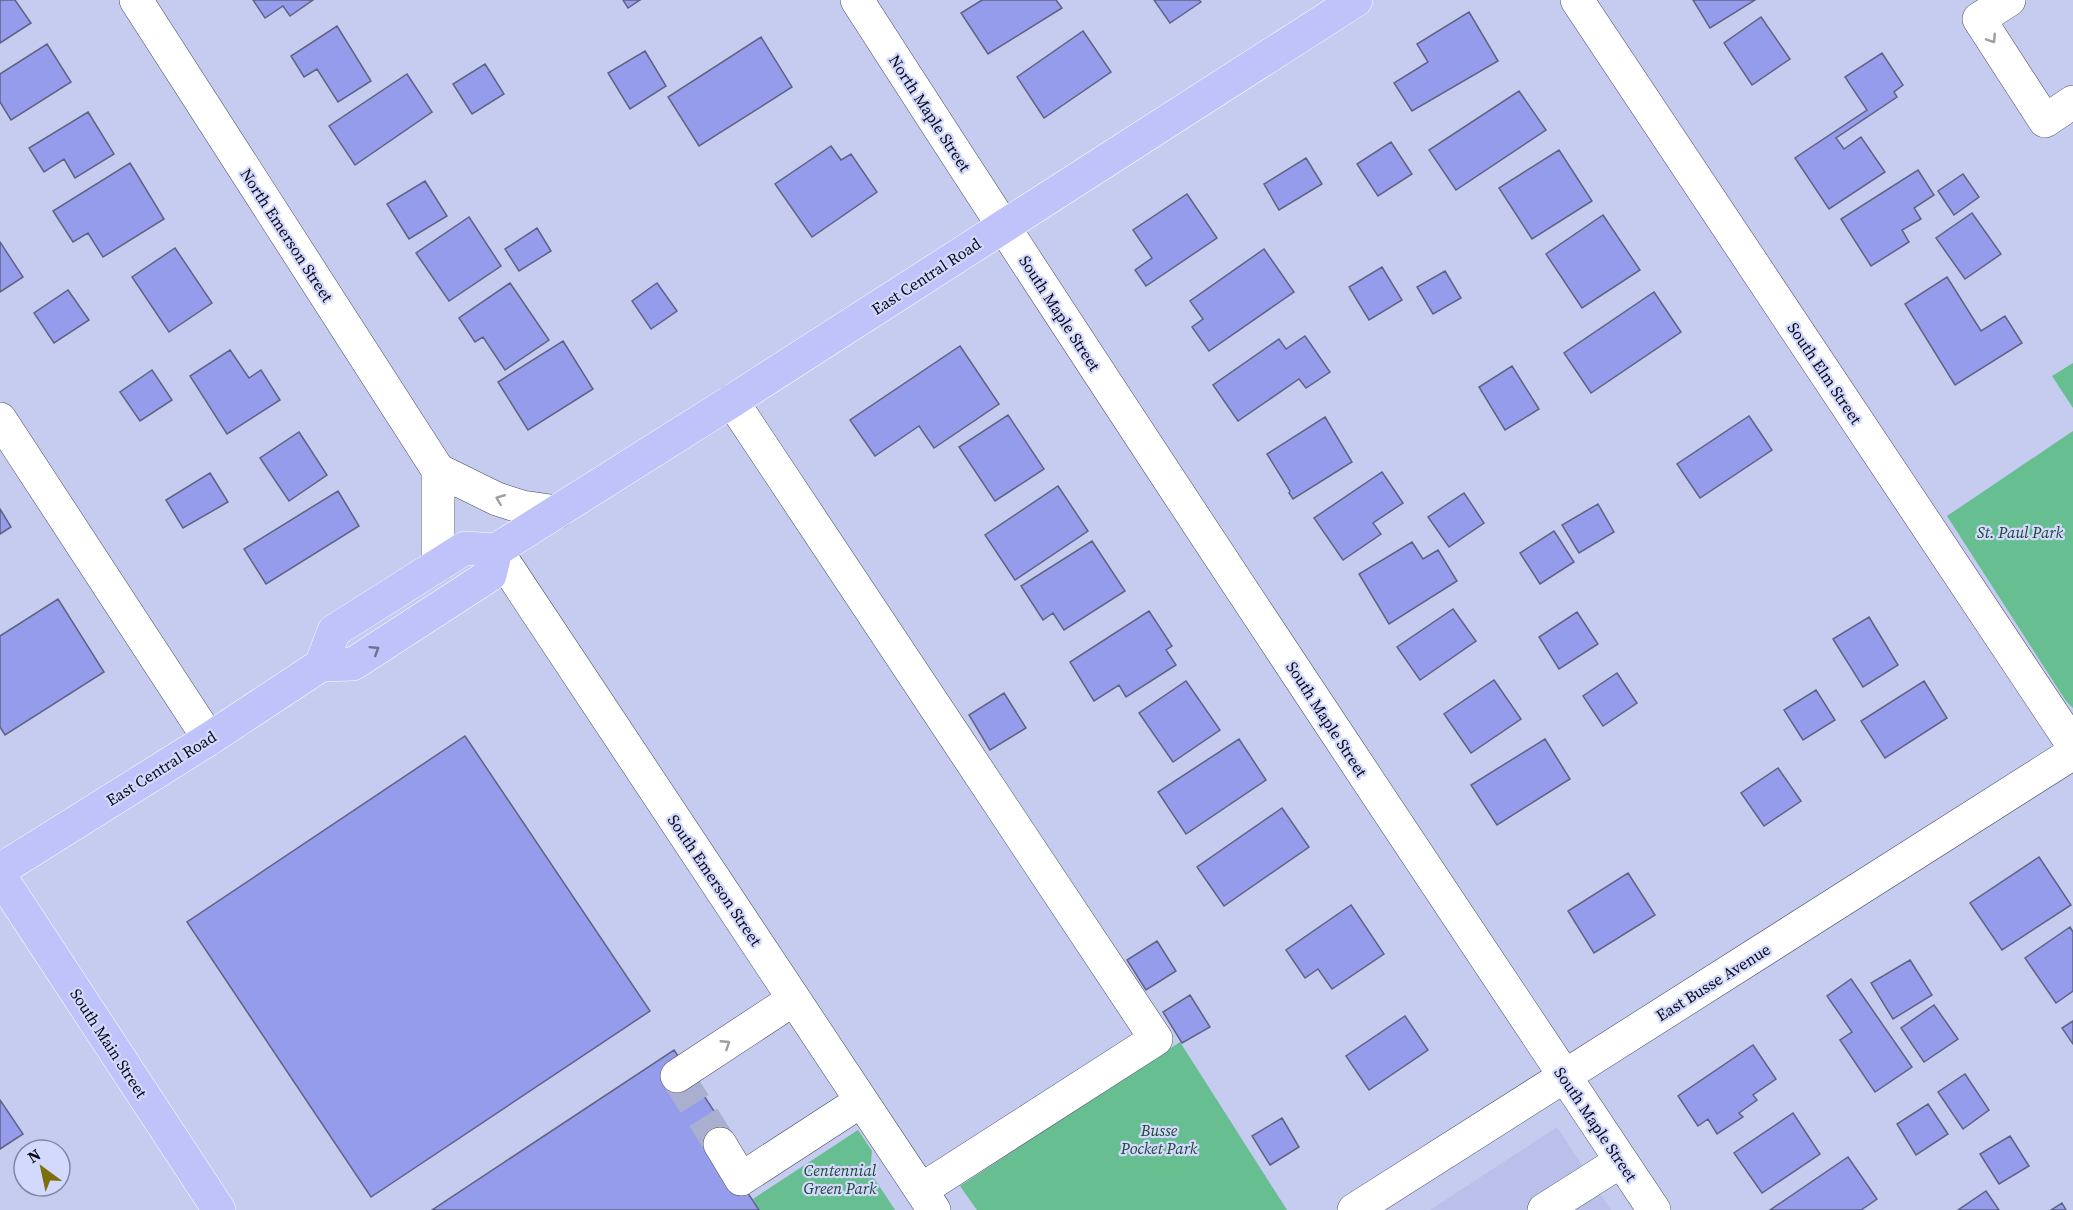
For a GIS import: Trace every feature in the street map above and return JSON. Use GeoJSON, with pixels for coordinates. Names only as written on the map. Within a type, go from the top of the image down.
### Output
{"type":"FeatureCollection","features":[{"type":"Feature","properties":{"kind":"main road","name":"East Central Road"},"geometry":{"type":"LineString","coordinates":[[496,550],[1356,0]]}},
{"type":"Feature","properties":{"kind":"main road"},"geometry":{"type":"LineString","coordinates":[[465,548],[496,550],[490,575],[445,606],[353,664],[321,665],[334,631],[465,548]]}},
{"type":"Feature","properties":{"kind":"main road","name":"East Central Road"},"geometry":{"type":"LineString","coordinates":[[0,870],[209,739],[321,665]]}},
{"type":"Feature","properties":{"kind":"main road","name":"South Main Street"},"geometry":{"type":"LineString","coordinates":[[0,876],[219,1210]]}},
{"type":"Feature","properties":{"kind":"street","name":"North Emerson Street"},"geometry":{"type":"LineString","coordinates":[[136,0],[438,470]]}},
{"type":"Feature","properties":{"kind":"street","name":"North Maple Street"},"geometry":{"type":"LineString","coordinates":[[856,0],[1002,227]]}},
{"type":"Feature","properties":{"kind":"street","name":"South Elm Street"},"geometry":{"type":"LineString","coordinates":[[1577,0],[2073,745]]}},
{"type":"Feature","properties":{"kind":"street"},"geometry":{"type":"LineString","coordinates":[[2009,0],[1979,19],[2045,121],[2073,102]]}},
{"type":"Feature","properties":{"kind":"street","name":"South Maple Street"},"geometry":{"type":"LineString","coordinates":[[1002,227],[1654,1210]]}},
{"type":"Feature","properties":{"kind":"street"},"geometry":{"type":"LineString","coordinates":[[732,401],[1156,1040],[927,1200]]}},
{"type":"Feature","properties":{"kind":"street"},"geometry":{"type":"LineString","coordinates":[[0,419],[209,739]]}},
{"type":"Feature","properties":{"kind":"street"},"geometry":{"type":"LineString","coordinates":[[438,565],[438,470],[496,499],[522,507],[557,512]]}},
{"type":"Feature","properties":{"kind":"street","name":"South Emerson Street"},"geometry":{"type":"LineString","coordinates":[[496,550],[927,1200]]}},
{"type":"Feature","properties":{"kind":"street","name":"East Busse Avenue"},"geometry":{"type":"LineString","coordinates":[[1354,1210],[2073,753]]}},
{"type":"Feature","properties":{"kind":"street"},"geometry":{"type":"LineString","coordinates":[[677,1076],[794,999]]}},
{"type":"Feature","properties":{"kind":"street"},"geometry":{"type":"LineString","coordinates":[[720,1144],[741,1179],[861,1101]]}},
{"type":"Feature","properties":{"kind":"street"},"geometry":{"type":"LineString","coordinates":[[1544,1210],[1621,1161]]}},
{"type":"Feature","properties":{"kind":"shaded area"},"geometry":{"type":"Polygon","coordinates":[[[1557,1127],[1611,1210],[1430,1210],[1557,1127]]]}},
{"type":"Feature","properties":{"kind":"green space"},"geometry":{"type":"Polygon","coordinates":[[[2073,363],[2073,408],[2052,376],[2073,363]]]}},
{"type":"Feature","properties":{"kind":"green space","name":"St. Paul Park"},"geometry":{"type":"Polygon","coordinates":[[[2073,431],[2073,708],[2066,701],[1947,516],[2073,431]]]}},
{"type":"Feature","properties":{"kind":"green space","name":"Busse Pocket Park"},"geometry":{"type":"Polygon","coordinates":[[[1180,1042],[1287,1210],[977,1210],[960,1186],[1180,1042]]]}},
{"type":"Feature","properties":{"kind":"green space","name":"Centennial Green Park"},"geometry":{"type":"Polygon","coordinates":[[[858,1130],[872,1151],[870,1172],[895,1210],[759,1210],[753,1199],[858,1130]]]}},
{"type":"Feature","properties":{"kind":"building"},"geometry":{"type":"Polygon","coordinates":[[[0,0],[15,0],[31,23],[0,43],[0,0]]]}},
{"type":"Feature","properties":{"kind":"building"},"geometry":{"type":"Polygon","coordinates":[[[253,0],[313,0],[290,16],[283,6],[265,18],[253,0]]]}},
{"type":"Feature","properties":{"kind":"building"},"geometry":{"type":"Polygon","coordinates":[[[623,0],[640,0],[628,8],[623,0]]]}},
{"type":"Feature","properties":{"kind":"building"},"geometry":{"type":"Polygon","coordinates":[[[982,0],[1056,0],[1062,8],[988,54],[961,13],[982,0]]]}},
{"type":"Feature","properties":{"kind":"building"},"geometry":{"type":"Polygon","coordinates":[[[1154,0],[1199,0],[1201,2],[1170,23],[1154,0]]]}},
{"type":"Feature","properties":{"kind":"building"},"geometry":{"type":"Polygon","coordinates":[[[1693,0],[1755,0],[1710,28],[1693,0]]]}},
{"type":"Feature","properties":{"kind":"building"},"geometry":{"type":"Polygon","coordinates":[[[1469,12],[1498,61],[1412,111],[1394,83],[1428,62],[1417,44],[1469,12]]]}},
{"type":"Feature","properties":{"kind":"building"},"geometry":{"type":"Polygon","coordinates":[[[1761,17],[1790,59],[1752,85],[1724,43],[1761,17]]]}},
{"type":"Feature","properties":{"kind":"building"},"geometry":{"type":"Polygon","coordinates":[[[337,26],[371,81],[338,102],[317,69],[304,77],[291,56],[337,26]]]}},
{"type":"Feature","properties":{"kind":"building"},"geometry":{"type":"Polygon","coordinates":[[[1083,31],[1111,72],[1044,118],[1017,77],[1083,31]]]}},
{"type":"Feature","properties":{"kind":"building"},"geometry":{"type":"Polygon","coordinates":[[[761,37],[792,87],[699,146],[668,97],[761,37]]]}},
{"type":"Feature","properties":{"kind":"building"},"geometry":{"type":"Polygon","coordinates":[[[47,44],[71,82],[11,120],[0,102],[0,74],[47,44]]]}},
{"type":"Feature","properties":{"kind":"building"},"geometry":{"type":"Polygon","coordinates":[[[645,51],[666,86],[630,109],[608,73],[645,51]]]}},
{"type":"Feature","properties":{"kind":"building"},"geometry":{"type":"Polygon","coordinates":[[[1882,53],[1903,85],[1894,92],[1897,97],[1836,138],[1844,149],[1861,137],[1885,172],[1829,209],[1795,158],[1867,110],[1845,77],[1882,53]]]}},
{"type":"Feature","properties":{"kind":"building"},"geometry":{"type":"Polygon","coordinates":[[[485,64],[504,94],[472,114],[453,84],[485,64]]]}},
{"type":"Feature","properties":{"kind":"building"},"geometry":{"type":"Polygon","coordinates":[[[407,74],[432,112],[355,165],[329,126],[407,74]]]}},
{"type":"Feature","properties":{"kind":"building"},"geometry":{"type":"Polygon","coordinates":[[[1519,91],[1546,130],[1456,190],[1429,150],[1519,91]]]}},
{"type":"Feature","properties":{"kind":"building"},"geometry":{"type":"Polygon","coordinates":[[[88,112],[114,154],[75,178],[64,159],[44,172],[29,148],[88,112]]]}},
{"type":"Feature","properties":{"kind":"building"},"geometry":{"type":"Polygon","coordinates":[[[1391,142],[1412,174],[1378,196],[1357,164],[1391,142]]]}},
{"type":"Feature","properties":{"kind":"building"},"geometry":{"type":"Polygon","coordinates":[[[831,146],[841,160],[851,154],[877,192],[812,237],[775,184],[831,146]]]}},
{"type":"Feature","properties":{"kind":"building"},"geometry":{"type":"Polygon","coordinates":[[[1559,150],[1592,201],[1532,239],[1499,188],[1559,150]]]}},
{"type":"Feature","properties":{"kind":"building"},"geometry":{"type":"Polygon","coordinates":[[[1306,158],[1322,184],[1279,210],[1264,184],[1306,158]]]}},
{"type":"Feature","properties":{"kind":"building"},"geometry":{"type":"Polygon","coordinates":[[[130,163],[164,219],[103,257],[88,233],[73,242],[53,211],[130,163]]]}},
{"type":"Feature","properties":{"kind":"building"},"geometry":{"type":"Polygon","coordinates":[[[1918,170],[1934,195],[1914,208],[1921,219],[1902,230],[1909,242],[1871,266],[1841,219],[1918,170]]]}},
{"type":"Feature","properties":{"kind":"building"},"geometry":{"type":"Polygon","coordinates":[[[1963,174],[1979,197],[1954,215],[1938,191],[1963,174]]]}},
{"type":"Feature","properties":{"kind":"building"},"geometry":{"type":"Polygon","coordinates":[[[425,181],[447,216],[409,239],[387,204],[425,181]]]}},
{"type":"Feature","properties":{"kind":"building"},"geometry":{"type":"Polygon","coordinates":[[[1187,194],[1217,238],[1146,286],[1135,270],[1152,258],[1133,230],[1187,194]]]}},
{"type":"Feature","properties":{"kind":"building"},"geometry":{"type":"Polygon","coordinates":[[[1972,213],[2001,254],[1965,279],[1936,238],[1972,213]]]}},
{"type":"Feature","properties":{"kind":"building"},"geometry":{"type":"Polygon","coordinates":[[[1603,215],[1640,270],[1582,308],[1546,254],[1603,215]]]}},
{"type":"Feature","properties":{"kind":"building"},"geometry":{"type":"Polygon","coordinates":[[[469,217],[501,266],[449,301],[416,253],[469,217]]]}},
{"type":"Feature","properties":{"kind":"building"},"geometry":{"type":"Polygon","coordinates":[[[537,228],[551,251],[519,271],[505,249],[537,228]]]}},
{"type":"Feature","properties":{"kind":"building"},"geometry":{"type":"Polygon","coordinates":[[[0,242],[23,277],[0,292],[0,242]]]}},
{"type":"Feature","properties":{"kind":"building"},"geometry":{"type":"Polygon","coordinates":[[[175,248],[212,303],[169,332],[132,277],[175,248]]]}},
{"type":"Feature","properties":{"kind":"building"},"geometry":{"type":"Polygon","coordinates":[[[1264,249],[1294,292],[1209,351],[1192,327],[1203,319],[1190,301],[1264,249]]]}},
{"type":"Feature","properties":{"kind":"building"},"geometry":{"type":"Polygon","coordinates":[[[1382,267],[1402,300],[1369,320],[1349,287],[1382,267]]]}},
{"type":"Feature","properties":{"kind":"building"},"geometry":{"type":"Polygon","coordinates":[[[1445,271],[1461,298],[1433,314],[1417,287],[1445,271]]]}},
{"type":"Feature","properties":{"kind":"building"},"geometry":{"type":"Polygon","coordinates":[[[1947,277],[1981,331],[2005,316],[2022,343],[1955,385],[1905,304],[1947,277]]]}},
{"type":"Feature","properties":{"kind":"building"},"geometry":{"type":"Polygon","coordinates":[[[510,283],[549,340],[505,370],[483,337],[475,342],[459,318],[510,283]]]}},
{"type":"Feature","properties":{"kind":"building"},"geometry":{"type":"Polygon","coordinates":[[[657,283],[677,311],[651,329],[632,301],[657,283]]]}},
{"type":"Feature","properties":{"kind":"building"},"geometry":{"type":"Polygon","coordinates":[[[68,290],[89,320],[54,343],[34,313],[68,290]]]}},
{"type":"Feature","properties":{"kind":"building"},"geometry":{"type":"Polygon","coordinates":[[[1654,292],[1681,332],[1591,393],[1564,353],[1654,292]]]}},
{"type":"Feature","properties":{"kind":"building"},"geometry":{"type":"Polygon","coordinates":[[[1305,336],[1330,372],[1306,388],[1299,379],[1238,421],[1213,385],[1279,339],[1286,349],[1305,336]]]}},
{"type":"Feature","properties":{"kind":"building"},"geometry":{"type":"Polygon","coordinates":[[[563,341],[593,389],[528,430],[498,382],[563,341]]]}},
{"type":"Feature","properties":{"kind":"building"},"geometry":{"type":"Polygon","coordinates":[[[960,346],[999,404],[934,448],[919,426],[875,456],[850,420],[960,346]]]}},
{"type":"Feature","properties":{"kind":"building"},"geometry":{"type":"Polygon","coordinates":[[[230,350],[249,378],[261,370],[280,400],[227,434],[190,376],[230,350]]]}},
{"type":"Feature","properties":{"kind":"building"},"geometry":{"type":"Polygon","coordinates":[[[1512,366],[1539,409],[1505,430],[1479,387],[1512,366]]]}},
{"type":"Feature","properties":{"kind":"building"},"geometry":{"type":"Polygon","coordinates":[[[152,370],[172,400],[140,421],[120,392],[152,370]]]}},
{"type":"Feature","properties":{"kind":"building"},"geometry":{"type":"Polygon","coordinates":[[[1008,415],[1044,469],[995,501],[959,447],[1008,415]]]}},
{"type":"Feature","properties":{"kind":"building"},"geometry":{"type":"Polygon","coordinates":[[[1749,416],[1772,450],[1700,498],[1677,464],[1749,416]]]}},
{"type":"Feature","properties":{"kind":"building"},"geometry":{"type":"Polygon","coordinates":[[[1325,417],[1352,462],[1293,499],[1267,454],[1325,417]]]}},
{"type":"Feature","properties":{"kind":"building"},"geometry":{"type":"Polygon","coordinates":[[[299,432],[327,475],[289,501],[260,458],[299,432]]]}},
{"type":"Feature","properties":{"kind":"building"},"geometry":{"type":"Polygon","coordinates":[[[1382,472],[1403,503],[1373,523],[1381,534],[1343,560],[1314,518],[1382,472]]]}},
{"type":"Feature","properties":{"kind":"building"},"geometry":{"type":"Polygon","coordinates":[[[210,473],[228,502],[183,528],[166,500],[210,473]]]}},
{"type":"Feature","properties":{"kind":"building"},"geometry":{"type":"Polygon","coordinates":[[[1058,486],[1088,531],[1015,580],[985,535],[1058,486]]]}},
{"type":"Feature","properties":{"kind":"building"},"geometry":{"type":"Polygon","coordinates":[[[338,491],[359,526],[266,584],[244,549],[338,491]]]}},
{"type":"Feature","properties":{"kind":"building"},"geometry":{"type":"Polygon","coordinates":[[[1464,493],[1484,523],[1449,547],[1428,517],[1464,493]]]}},
{"type":"Feature","properties":{"kind":"building"},"geometry":{"type":"Polygon","coordinates":[[[1598,504],[1614,532],[1579,553],[1562,525],[1598,504]]]}},
{"type":"Feature","properties":{"kind":"building"},"geometry":{"type":"Polygon","coordinates":[[[0,509],[11,527],[0,534],[0,509]]]}},
{"type":"Feature","properties":{"kind":"building"},"geometry":{"type":"Polygon","coordinates":[[[1554,531],[1574,562],[1540,584],[1520,553],[1554,531]]]}},
{"type":"Feature","properties":{"kind":"building"},"geometry":{"type":"Polygon","coordinates":[[[1092,541],[1125,591],[1064,630],[1053,613],[1043,620],[1021,586],[1092,541]]]}},
{"type":"Feature","properties":{"kind":"building"},"geometry":{"type":"Polygon","coordinates":[[[1412,542],[1423,559],[1438,550],[1457,581],[1389,624],[1359,574],[1412,542]]]}},
{"type":"Feature","properties":{"kind":"building"},"geometry":{"type":"Polygon","coordinates":[[[58,599],[104,672],[5,735],[0,727],[0,636],[58,599]]]}},
{"type":"Feature","properties":{"kind":"building"},"geometry":{"type":"Polygon","coordinates":[[[1453,609],[1476,641],[1420,680],[1397,647],[1453,609]]]}},
{"type":"Feature","properties":{"kind":"building"},"geometry":{"type":"Polygon","coordinates":[[[1149,611],[1172,646],[1166,650],[1176,665],[1126,697],[1119,685],[1094,701],[1070,662],[1149,611]]]}},
{"type":"Feature","properties":{"kind":"building"},"geometry":{"type":"Polygon","coordinates":[[[1577,612],[1598,644],[1559,669],[1539,637],[1577,612]]]}},
{"type":"Feature","properties":{"kind":"building"},"geometry":{"type":"Polygon","coordinates":[[[1869,617],[1898,665],[1863,687],[1833,639],[1869,617]]]}},
{"type":"Feature","properties":{"kind":"building"},"geometry":{"type":"Polygon","coordinates":[[[1617,673],[1637,703],[1603,726],[1583,696],[1617,673]]]}},
{"type":"Feature","properties":{"kind":"building"},"geometry":{"type":"Polygon","coordinates":[[[1494,680],[1521,719],[1471,753],[1444,714],[1494,680]]]}},
{"type":"Feature","properties":{"kind":"building"},"geometry":{"type":"Polygon","coordinates":[[[1186,681],[1220,730],[1173,762],[1139,713],[1186,681]]]}},
{"type":"Feature","properties":{"kind":"building"},"geometry":{"type":"Polygon","coordinates":[[[1924,681],[1947,718],[1885,758],[1861,721],[1924,681]]]}},
{"type":"Feature","properties":{"kind":"building"},"geometry":{"type":"Polygon","coordinates":[[[1816,690],[1835,720],[1803,740],[1784,710],[1816,690]]]}},
{"type":"Feature","properties":{"kind":"building"},"geometry":{"type":"Polygon","coordinates":[[[1004,693],[1026,728],[990,750],[969,715],[1004,693]]]}},
{"type":"Feature","properties":{"kind":"building"},"geometry":{"type":"Polygon","coordinates":[[[465,736],[650,1011],[371,1197],[187,922],[465,736]]]}},
{"type":"Feature","properties":{"kind":"building"},"geometry":{"type":"Polygon","coordinates":[[[1239,739],[1266,780],[1186,834],[1158,792],[1239,739]]]}},
{"type":"Feature","properties":{"kind":"building"},"geometry":{"type":"Polygon","coordinates":[[[1545,739],[1570,779],[1497,825],[1471,785],[1545,739]]]}},
{"type":"Feature","properties":{"kind":"building"},"geometry":{"type":"Polygon","coordinates":[[[1778,768],[1801,801],[1764,826],[1741,793],[1778,768]]]}},
{"type":"Feature","properties":{"kind":"building"},"geometry":{"type":"Polygon","coordinates":[[[1282,808],[1309,847],[1224,906],[1197,867],[1282,808]]]}},
{"type":"Feature","properties":{"kind":"building"},"geometry":{"type":"Polygon","coordinates":[[[2039,857],[2071,905],[2002,950],[1970,903],[2039,857]]]}},
{"type":"Feature","properties":{"kind":"building"},"geometry":{"type":"Polygon","coordinates":[[[1628,873],[1655,915],[1594,953],[1568,911],[1628,873]]]}},
{"type":"Feature","properties":{"kind":"building"},"geometry":{"type":"Polygon","coordinates":[[[1351,905],[1384,954],[1332,989],[1318,969],[1305,978],[1286,950],[1351,905]]]}},
{"type":"Feature","properties":{"kind":"building"},"geometry":{"type":"Polygon","coordinates":[[[2070,927],[2073,932],[2073,991],[2056,1003],[2025,958],[2070,927]]]}},
{"type":"Feature","properties":{"kind":"building"},"geometry":{"type":"Polygon","coordinates":[[[1157,941],[1176,971],[1146,990],[1127,960],[1157,941]]]}},
{"type":"Feature","properties":{"kind":"building"},"geometry":{"type":"Polygon","coordinates":[[[1910,960],[1932,995],[1893,1019],[1871,983],[1910,960]]]}},
{"type":"Feature","properties":{"kind":"building"},"geometry":{"type":"Polygon","coordinates":[[[1851,979],[1912,1067],[1875,1092],[1840,1040],[1852,1032],[1827,996],[1851,979]]]}},
{"type":"Feature","properties":{"kind":"building"},"geometry":{"type":"Polygon","coordinates":[[[1190,995],[1210,1027],[1182,1043],[1163,1012],[1190,995]]]}},
{"type":"Feature","properties":{"kind":"building"},"geometry":{"type":"Polygon","coordinates":[[[1934,1005],[1958,1039],[1924,1062],[1901,1028],[1934,1005]]]}},
{"type":"Feature","properties":{"kind":"building"},"geometry":{"type":"Polygon","coordinates":[[[1405,1016],[1428,1050],[1369,1090],[1346,1056],[1405,1016]]]}},
{"type":"Feature","properties":{"kind":"building"},"geometry":{"type":"Polygon","coordinates":[[[2073,1021],[2073,1044],[2062,1028],[2073,1021]]]}},
{"type":"Feature","properties":{"kind":"building"},"geometry":{"type":"Polygon","coordinates":[[[1753,1045],[1776,1079],[1753,1095],[1757,1100],[1739,1113],[1743,1117],[1717,1134],[1708,1119],[1698,1126],[1678,1096],[1753,1045]]]}},
{"type":"Feature","properties":{"kind":"building"},"geometry":{"type":"Polygon","coordinates":[[[674,1050],[731,1137],[717,1146],[759,1210],[432,1210],[674,1050]]]}},
{"type":"Feature","properties":{"kind":"building"},"geometry":{"type":"Polygon","coordinates":[[[1965,1074],[1989,1110],[1963,1129],[1938,1092],[1965,1074]]]}},
{"type":"Feature","properties":{"kind":"building"},"geometry":{"type":"Polygon","coordinates":[[[0,1100],[23,1134],[12,1138],[12,1141],[0,1149],[0,1100]]]}},
{"type":"Feature","properties":{"kind":"building"},"geometry":{"type":"Polygon","coordinates":[[[1928,1104],[1948,1134],[1916,1155],[1897,1124],[1928,1104]]]}},
{"type":"Feature","properties":{"kind":"building"},"geometry":{"type":"Polygon","coordinates":[[[1793,1113],[1820,1154],[1762,1193],[1734,1153],[1793,1113]]]}},
{"type":"Feature","properties":{"kind":"building"},"geometry":{"type":"Polygon","coordinates":[[[1282,1118],[1299,1147],[1270,1165],[1252,1136],[1282,1118]]]}},
{"type":"Feature","properties":{"kind":"building"},"geometry":{"type":"Polygon","coordinates":[[[2010,1136],[2029,1166],[1999,1184],[1980,1154],[2010,1136]]]}},
{"type":"Feature","properties":{"kind":"building"},"geometry":{"type":"Polygon","coordinates":[[[1848,1157],[1877,1199],[1861,1210],[1770,1210],[1848,1157]]]}},
{"type":"Feature","properties":{"kind":"building"},"geometry":{"type":"Polygon","coordinates":[[[1986,1191],[1999,1210],[1958,1210],[1986,1191]]]}},
{"type":"Feature","properties":{"kind":"building"},"geometry":{"type":"Polygon","coordinates":[[[2062,1203],[2066,1210],[2051,1210],[2062,1203]]]}},
{"type":"Feature","properties":{"kind":"tunnel"},"geometry":{"type":"LineString","coordinates":[[677,1076],[720,1144]]}}]}
